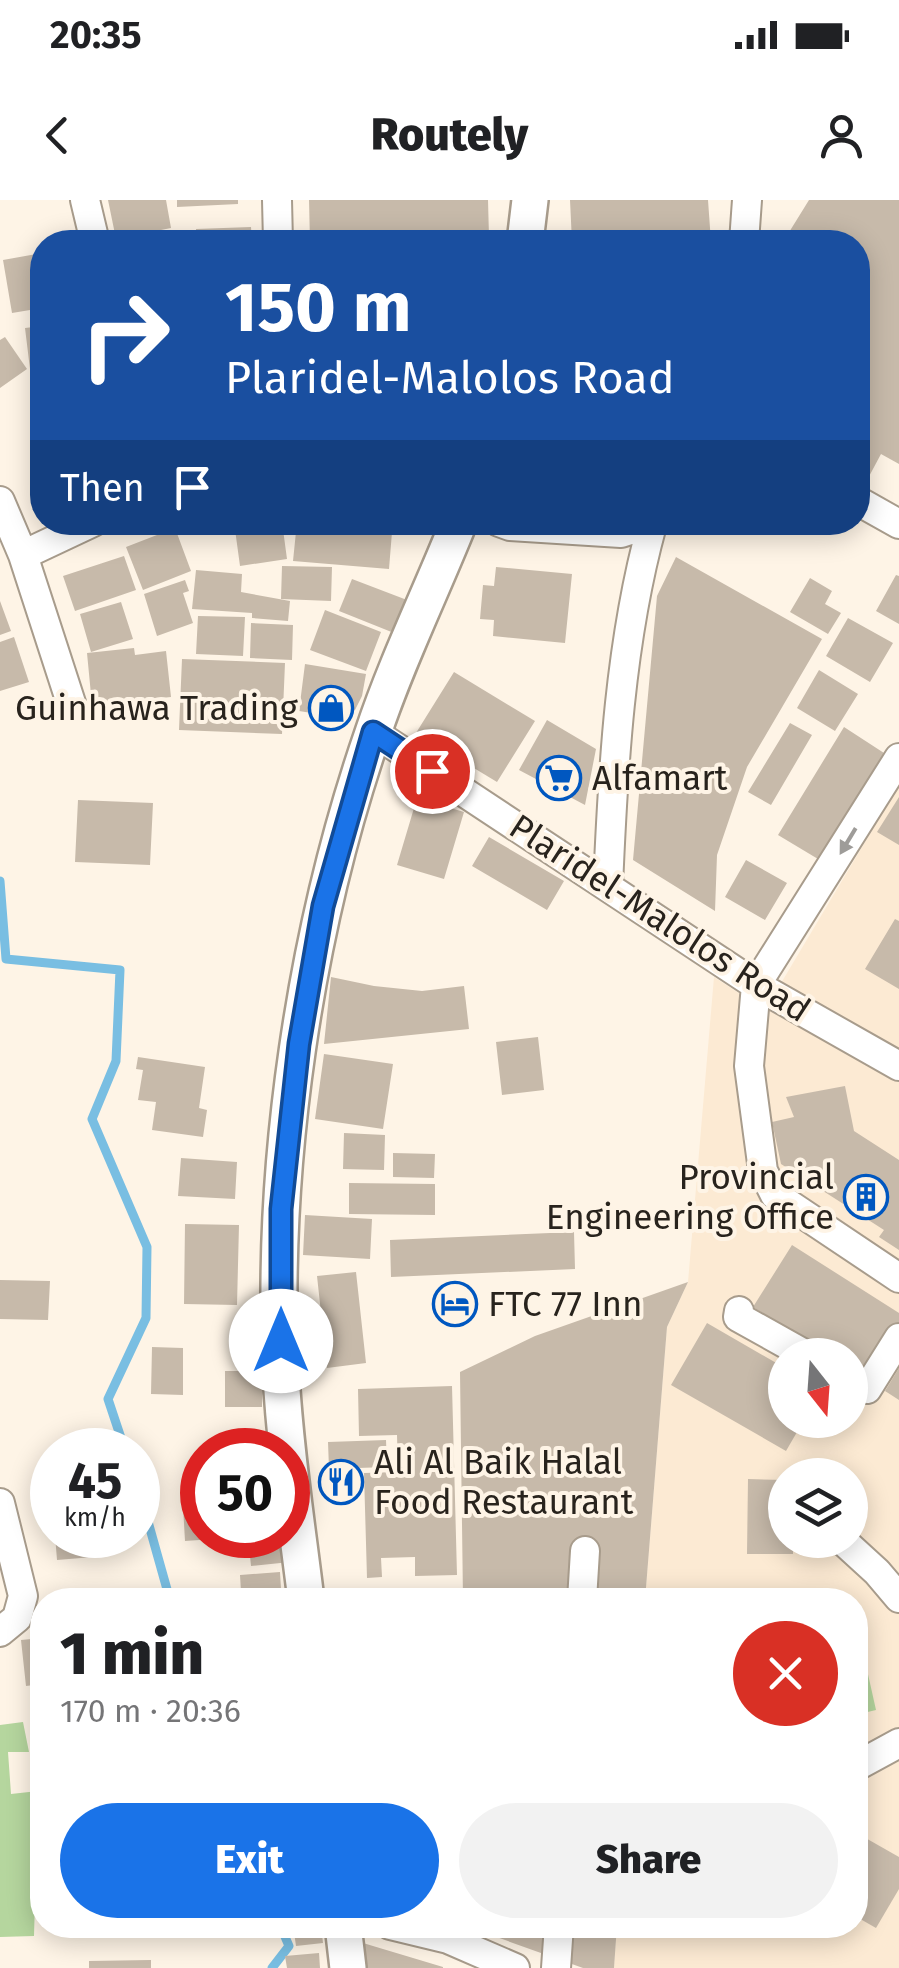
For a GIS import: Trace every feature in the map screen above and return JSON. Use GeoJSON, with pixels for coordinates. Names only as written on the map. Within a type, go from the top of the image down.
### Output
{"type":"FeatureCollection","features":[{"type":"Feature","properties":{"kind":"main road"},"geometry":{"type":"LineString","coordinates":[[526,230],[530,200]]}},
{"type":"Feature","properties":{"kind":"main road"},"geometry":{"type":"LineString","coordinates":[[305,1588],[281,1374],[281,1209],[299,1044],[323,906],[373,732],[454,535]]}},
{"type":"Feature","properties":{"kind":"main road"},"geometry":{"type":"LineString","coordinates":[[345,1938],[348,1968]]}},
{"type":"Feature","properties":{"kind":"street"},"geometry":{"type":"LineString","coordinates":[[85,200],[91,230]]}},
{"type":"Feature","properties":{"kind":"street"},"geometry":{"type":"LineString","coordinates":[[278,200],[278,230]]}},
{"type":"Feature","properties":{"kind":"street"},"geometry":{"type":"LineString","coordinates":[[745,230],[747,200]]}},
{"type":"Feature","properties":{"kind":"street"},"geometry":{"type":"LineString","coordinates":[[0,501],[23,555],[72,706]]}},
{"type":"Feature","properties":{"kind":"street"},"geometry":{"type":"LineString","coordinates":[[870,507],[899,524]]}},
{"type":"Feature","properties":{"kind":"street"},"geometry":{"type":"LineString","coordinates":[[23,555],[65,535]]}},
{"type":"Feature","properties":{"kind":"street"},"geometry":{"type":"LineString","coordinates":[[608,887],[611,801],[632,615],[650,535]]}},
{"type":"Feature","properties":{"kind":"street","name":"Plaridel-Malolos Road"},"geometry":{"type":"LineString","coordinates":[[373,732],[756,985],[899,1066]]}},
{"type":"Feature","properties":{"kind":"street"},"geometry":{"type":"LineString","coordinates":[[899,758],[756,985],[750,1066],[764,1172],[775,1195],[899,1278]]}},
{"type":"Feature","properties":{"kind":"street"},"geometry":{"type":"LineString","coordinates":[[739,1311],[738,1317],[776,1338]]}},
{"type":"Feature","properties":{"kind":"street"},"geometry":{"type":"LineString","coordinates":[[868,1387],[899,1338]]}},
{"type":"Feature","properties":{"kind":"street"},"geometry":{"type":"LineString","coordinates":[[0,1503],[23,1596],[18,1618],[0,1632]]}},
{"type":"Feature","properties":{"kind":"street"},"geometry":{"type":"LineString","coordinates":[[583,1588],[585,1551]]}},
{"type":"Feature","properties":{"kind":"street"},"geometry":{"type":"LineString","coordinates":[[862,1558],[899,1598]]}},
{"type":"Feature","properties":{"kind":"street"},"geometry":{"type":"LineString","coordinates":[[868,1760],[899,1743]]}},
{"type":"Feature","properties":{"kind":"street"},"geometry":{"type":"LineString","coordinates":[[444,1938],[515,1968]]}},
{"type":"Feature","properties":{"kind":"street"},"geometry":{"type":"LineString","coordinates":[[556,1968],[558,1938]]}},
{"type":"Feature","properties":{"kind":"shaded area"},"geometry":{"type":"Polygon","coordinates":[[[899,785],[899,1968],[614,1968],[616,1938],[868,1938],[868,1588],[646,1588],[667,1327],[688,1282],[714,977],[765,1010],[899,785]]]}},
{"type":"Feature","properties":{"kind":"green space"},"geometry":{"type":"Polygon","coordinates":[[[868,1674],[876,1710],[868,1712],[868,1674]]]}},
{"type":"Feature","properties":{"kind":"green space"},"geometry":{"type":"Polygon","coordinates":[[[23,1722],[29,1752],[8,1752],[11,1794],[30,1792],[30,1936],[0,1937],[0,1725],[23,1722]]]}},
{"type":"Feature","properties":{"kind":"building"},"geometry":{"type":"Polygon","coordinates":[[[108,200],[166,200],[171,228],[114,230],[108,200]]]}},
{"type":"Feature","properties":{"kind":"building"},"geometry":{"type":"Polygon","coordinates":[[[177,200],[238,200],[238,204],[177,207],[177,200]]]}},
{"type":"Feature","properties":{"kind":"building"},"geometry":{"type":"Polygon","coordinates":[[[309,200],[488,200],[489,230],[310,230],[309,200]]]}},
{"type":"Feature","properties":{"kind":"building"},"geometry":{"type":"Polygon","coordinates":[[[570,200],[708,200],[710,230],[571,230],[570,200]]]}},
{"type":"Feature","properties":{"kind":"building"},"geometry":{"type":"Polygon","coordinates":[[[809,200],[899,200],[899,464],[881,454],[870,475],[870,230],[790,230],[809,200]]]}},
{"type":"Feature","properties":{"kind":"building"},"geometry":{"type":"Polygon","coordinates":[[[251,227],[251,230],[196,230],[251,227]]]}},
{"type":"Feature","properties":{"kind":"building"},"geometry":{"type":"Polygon","coordinates":[[[30,255],[30,310],[12,313],[3,260],[30,255]]]}},
{"type":"Feature","properties":{"kind":"building"},"geometry":{"type":"Polygon","coordinates":[[[30,327],[30,369],[25,328],[30,327]]]}},
{"type":"Feature","properties":{"kind":"building"},"geometry":{"type":"Polygon","coordinates":[[[5,337],[27,369],[0,388],[0,340],[5,337]]]}},
{"type":"Feature","properties":{"kind":"building"},"geometry":{"type":"Polygon","coordinates":[[[157,535],[178,535],[191,571],[143,590],[126,547],[157,535]]]}},
{"type":"Feature","properties":{"kind":"building"},"geometry":{"type":"Polygon","coordinates":[[[236,535],[284,535],[287,559],[240,566],[236,535]]]}},
{"type":"Feature","properties":{"kind":"building"},"geometry":{"type":"Polygon","coordinates":[[[296,535],[392,535],[389,569],[293,561],[296,535]]]}},
{"type":"Feature","properties":{"kind":"building"},"geometry":{"type":"Polygon","coordinates":[[[124,556],[136,590],[75,611],[63,576],[124,556]]]}},
{"type":"Feature","properties":{"kind":"building"},"geometry":{"type":"Polygon","coordinates":[[[676,557],[822,639],[747,767],[717,855],[715,911],[633,860],[657,596],[676,557]]]}},
{"type":"Feature","properties":{"kind":"building"},"geometry":{"type":"Polygon","coordinates":[[[282,566],[332,567],[331,601],[281,599],[282,566]]]}},
{"type":"Feature","properties":{"kind":"building"},"geometry":{"type":"Polygon","coordinates":[[[496,567],[572,574],[565,643],[493,636],[494,620],[480,619],[483,585],[494,586],[496,567]]]}},
{"type":"Feature","properties":{"kind":"building"},"geometry":{"type":"Polygon","coordinates":[[[196,570],[242,574],[241,592],[290,601],[288,621],[252,618],[252,613],[192,609],[196,570]]]}},
{"type":"Feature","properties":{"kind":"building"},"geometry":{"type":"Polygon","coordinates":[[[896,575],[899,576],[899,624],[876,611],[896,575]]]}},
{"type":"Feature","properties":{"kind":"building"},"geometry":{"type":"Polygon","coordinates":[[[810,578],[832,591],[825,604],[841,613],[828,634],[790,612],[810,578]]]}},
{"type":"Feature","properties":{"kind":"building"},"geometry":{"type":"Polygon","coordinates":[[[352,579],[407,600],[394,633],[339,611],[352,579]]]}},
{"type":"Feature","properties":{"kind":"building"},"geometry":{"type":"Polygon","coordinates":[[[185,580],[189,591],[183,593],[193,623],[157,636],[144,594],[185,580]]]}},
{"type":"Feature","properties":{"kind":"building"},"geometry":{"type":"Polygon","coordinates":[[[0,601],[11,631],[0,635],[0,601]]]}},
{"type":"Feature","properties":{"kind":"building"},"geometry":{"type":"Polygon","coordinates":[[[121,602],[133,639],[91,652],[80,614],[121,602]]]}},
{"type":"Feature","properties":{"kind":"building"},"geometry":{"type":"Polygon","coordinates":[[[325,610],[381,632],[366,671],[310,650],[325,610]]]}},
{"type":"Feature","properties":{"kind":"building"},"geometry":{"type":"Polygon","coordinates":[[[198,616],[245,617],[243,656],[196,654],[198,616]]]}},
{"type":"Feature","properties":{"kind":"building"},"geometry":{"type":"Polygon","coordinates":[[[848,618],[893,643],[870,682],[826,656],[848,618]]]}},
{"type":"Feature","properties":{"kind":"building"},"geometry":{"type":"Polygon","coordinates":[[[251,623],[293,625],[292,660],[250,658],[251,623]]]}},
{"type":"Feature","properties":{"kind":"building"},"geometry":{"type":"Polygon","coordinates":[[[14,637],[29,682],[0,691],[0,642],[14,637]]]}},
{"type":"Feature","properties":{"kind":"building"},"geometry":{"type":"Polygon","coordinates":[[[134,648],[135,655],[166,651],[171,697],[92,705],[87,653],[134,648]]]}},
{"type":"Feature","properties":{"kind":"building"},"geometry":{"type":"Polygon","coordinates":[[[182,659],[285,663],[282,734],[179,730],[182,659]]]}},
{"type":"Feature","properties":{"kind":"building"},"geometry":{"type":"Polygon","coordinates":[[[305,664],[366,674],[355,710],[343,718],[299,711],[305,664]]]}},
{"type":"Feature","properties":{"kind":"building"},"geometry":{"type":"Polygon","coordinates":[[[819,670],[858,694],[835,731],[797,708],[819,670]]]}},
{"type":"Feature","properties":{"kind":"building"},"geometry":{"type":"Polygon","coordinates":[[[454,672],[535,721],[497,782],[416,733],[454,672]]]}},
{"type":"Feature","properties":{"kind":"building"},"geometry":{"type":"Polygon","coordinates":[[[547,720],[596,749],[585,805],[519,770],[547,720]]]}},
{"type":"Feature","properties":{"kind":"building"},"geometry":{"type":"Polygon","coordinates":[[[790,723],[812,735],[771,805],[748,792],[790,723]]]}},
{"type":"Feature","properties":{"kind":"building"},"geometry":{"type":"Polygon","coordinates":[[[844,727],[884,753],[818,859],[778,835],[844,727]]]}},
{"type":"Feature","properties":{"kind":"building"},"geometry":{"type":"Polygon","coordinates":[[[899,797],[899,845],[877,832],[899,797]]]}},
{"type":"Feature","properties":{"kind":"building"},"geometry":{"type":"Polygon","coordinates":[[[417,798],[464,812],[444,879],[397,865],[417,798]]]}},
{"type":"Feature","properties":{"kind":"building"},"geometry":{"type":"Polygon","coordinates":[[[78,800],[153,803],[150,865],[75,862],[78,800]]]}},
{"type":"Feature","properties":{"kind":"building"},"geometry":{"type":"Polygon","coordinates":[[[489,837],[564,881],[547,910],[472,866],[489,837]]]}},
{"type":"Feature","properties":{"kind":"building"},"geometry":{"type":"Polygon","coordinates":[[[746,860],[787,883],[765,920],[725,897],[746,860]]]}},
{"type":"Feature","properties":{"kind":"building"},"geometry":{"type":"Polygon","coordinates":[[[895,919],[899,921],[899,989],[865,969],[895,919]]]}},
{"type":"Feature","properties":{"kind":"building"},"geometry":{"type":"Polygon","coordinates":[[[331,977],[422,991],[464,986],[469,1029],[324,1044],[331,977]]]}},
{"type":"Feature","properties":{"kind":"building"},"geometry":{"type":"Polygon","coordinates":[[[538,1037],[544,1090],[502,1095],[496,1042],[538,1037]]]}},
{"type":"Feature","properties":{"kind":"building"},"geometry":{"type":"Polygon","coordinates":[[[324,1054],[393,1064],[383,1129],[315,1119],[324,1054]]]}},
{"type":"Feature","properties":{"kind":"building"},"geometry":{"type":"Polygon","coordinates":[[[138,1057],[205,1067],[199,1108],[207,1110],[203,1137],[152,1130],[156,1102],[138,1100],[143,1070],[136,1069],[138,1057]]]}},
{"type":"Feature","properties":{"kind":"building","name":"Provincial Engineering Office"},"geometry":{"type":"Polygon","coordinates":[[[845,1086],[854,1131],[899,1160],[899,1250],[879,1237],[884,1230],[781,1164],[772,1122],[794,1117],[786,1097],[845,1086]]]}},
{"type":"Feature","properties":{"kind":"building"},"geometry":{"type":"Polygon","coordinates":[[[344,1133],[385,1135],[384,1170],[343,1169],[344,1133]]]}},
{"type":"Feature","properties":{"kind":"building"},"geometry":{"type":"Polygon","coordinates":[[[393,1153],[435,1154],[434,1178],[393,1177],[393,1153]]]}},
{"type":"Feature","properties":{"kind":"building"},"geometry":{"type":"Polygon","coordinates":[[[181,1158],[237,1162],[235,1199],[178,1196],[181,1158]]]}},
{"type":"Feature","properties":{"kind":"building"},"geometry":{"type":"Polygon","coordinates":[[[349,1183],[435,1184],[435,1215],[349,1214],[349,1183]]]}},
{"type":"Feature","properties":{"kind":"building"},"geometry":{"type":"Polygon","coordinates":[[[305,1215],[372,1219],[370,1259],[303,1255],[305,1215]]]}},
{"type":"Feature","properties":{"kind":"building"},"geometry":{"type":"Polygon","coordinates":[[[185,1224],[239,1225],[237,1305],[184,1304],[185,1224]]]}},
{"type":"Feature","properties":{"kind":"building"},"geometry":{"type":"Polygon","coordinates":[[[574,1232],[575,1269],[391,1277],[390,1240],[574,1232]]]}},
{"type":"Feature","properties":{"kind":"building"},"geometry":{"type":"Polygon","coordinates":[[[792,1245],[899,1313],[899,1326],[868,1373],[868,1338],[802,1338],[753,1307],[792,1245]]]}},
{"type":"Feature","properties":{"kind":"building"},"geometry":{"type":"Polygon","coordinates":[[[356,1272],[366,1363],[327,1368],[317,1276],[356,1272]]]}},
{"type":"Feature","properties":{"kind":"building"},"geometry":{"type":"Polygon","coordinates":[[[0,1280],[50,1281],[48,1320],[0,1319],[0,1280]]]}},
{"type":"Feature","properties":{"kind":"building"},"geometry":{"type":"Polygon","coordinates":[[[688,1282],[667,1327],[646,1588],[463,1588],[460,1372],[535,1336],[688,1282]]]}},
{"type":"Feature","properties":{"kind":"building"},"geometry":{"type":"Polygon","coordinates":[[[707,1323],[768,1358],[768,1438],[794,1438],[786,1451],[671,1385],[707,1323]]]}},
{"type":"Feature","properties":{"kind":"building"},"geometry":{"type":"Polygon","coordinates":[[[152,1347],[183,1348],[183,1395],[151,1394],[152,1347]]]}},
{"type":"Feature","properties":{"kind":"building"},"geometry":{"type":"Polygon","coordinates":[[[899,1368],[899,1400],[885,1391],[899,1368]]]}},
{"type":"Feature","properties":{"kind":"building"},"geometry":{"type":"Polygon","coordinates":[[[225,1371],[262,1371],[262,1407],[225,1407],[225,1371]]]}},
{"type":"Feature","properties":{"kind":"building"},"geometry":{"type":"Polygon","coordinates":[[[452,1386],[457,1575],[415,1576],[415,1557],[381,1558],[382,1577],[367,1578],[364,1473],[398,1472],[397,1435],[359,1436],[358,1389],[452,1386]]]}},
{"type":"Feature","properties":{"kind":"building"},"geometry":{"type":"Polygon","coordinates":[[[386,1440],[387,1467],[329,1469],[328,1442],[386,1440]]]}},
{"type":"Feature","properties":{"kind":"building"},"geometry":{"type":"Polygon","coordinates":[[[330,1473],[360,1474],[360,1489],[330,1489],[330,1473]]]}},
{"type":"Feature","properties":{"kind":"building"},"geometry":{"type":"Polygon","coordinates":[[[748,1479],[768,1480],[768,1554],[747,1554],[748,1479]]]}},
{"type":"Feature","properties":{"kind":"building"},"geometry":{"type":"Polygon","coordinates":[[[250,1558],[290,1558],[290,1562],[251,1566],[250,1558]]]}},
{"type":"Feature","properties":{"kind":"building"},"geometry":{"type":"Polygon","coordinates":[[[280,1572],[281,1588],[241,1588],[240,1575],[280,1572]]]}},
{"type":"Feature","properties":{"kind":"building"},"geometry":{"type":"Polygon","coordinates":[[[30,1639],[30,1686],[26,1686],[21,1640],[30,1639]]]}},
{"type":"Feature","properties":{"kind":"building"},"geometry":{"type":"Polygon","coordinates":[[[868,1839],[899,1857],[899,1889],[876,1928],[868,1923],[868,1839]]]}},
{"type":"Feature","properties":{"kind":"building"},"geometry":{"type":"Polygon","coordinates":[[[295,1938],[322,1938],[323,1943],[296,1946],[295,1938]]]}},
{"type":"Feature","properties":{"kind":"building"},"geometry":{"type":"Polygon","coordinates":[[[499,1938],[616,1938],[614,1968],[583,1968],[499,1938]]]}},
{"type":"Feature","properties":{"kind":"building"},"geometry":{"type":"Polygon","coordinates":[[[363,1943],[443,1967],[443,1968],[367,1968],[363,1943]]]}},
{"type":"Feature","properties":{"kind":"building"},"geometry":{"type":"Polygon","coordinates":[[[319,1953],[320,1968],[287,1968],[285,1956],[319,1953]]]}},
{"type":"Feature","properties":{"kind":"building"},"geometry":{"type":"Polygon","coordinates":[[[151,1960],[151,1968],[89,1968],[89,1961],[151,1960]]]}},
{"type":"Feature","properties":{"kind":"waterway"},"geometry":{"type":"LineString","coordinates":[[0,881],[6,959],[120,970],[116,1061],[92,1119],[147,1247],[146,1318],[108,1399],[118,1428]]}},
{"type":"Feature","properties":{"kind":"waterway"},"geometry":{"type":"LineString","coordinates":[[158,1558],[167,1588]]}},
{"type":"Feature","properties":{"kind":"waterway"},"geometry":{"type":"LineString","coordinates":[[272,1968],[289,1946],[286,1938]]}},
{"type":"Feature","properties":{"kind":"place","name":"Guinhawa Trading"},"geometry":{"type":"Point","coordinates":[331,708]}},
{"type":"Feature","properties":{"kind":"place","name":"Alfamart"},"geometry":{"type":"Point","coordinates":[559,778]}},
{"type":"Feature","properties":{"kind":"place","name":"Provincial Engineering Office"},"geometry":{"type":"Point","coordinates":[866,1197]}},
{"type":"Feature","properties":{"kind":"place","name":"FTC 77 Inn"},"geometry":{"type":"Point","coordinates":[455,1304]}},
{"type":"Feature","properties":{"kind":"place","name":"Ali Al Baik Halal Food Restaurant"},"geometry":{"type":"Point","coordinates":[341,1482]}},
{"type":"Feature","properties":{"kind":"route"},"geometry":{"type":"LineString","coordinates":[[281,1341],[281,1209],[299,1044],[323,906],[373,732],[432,771]]}}]}
